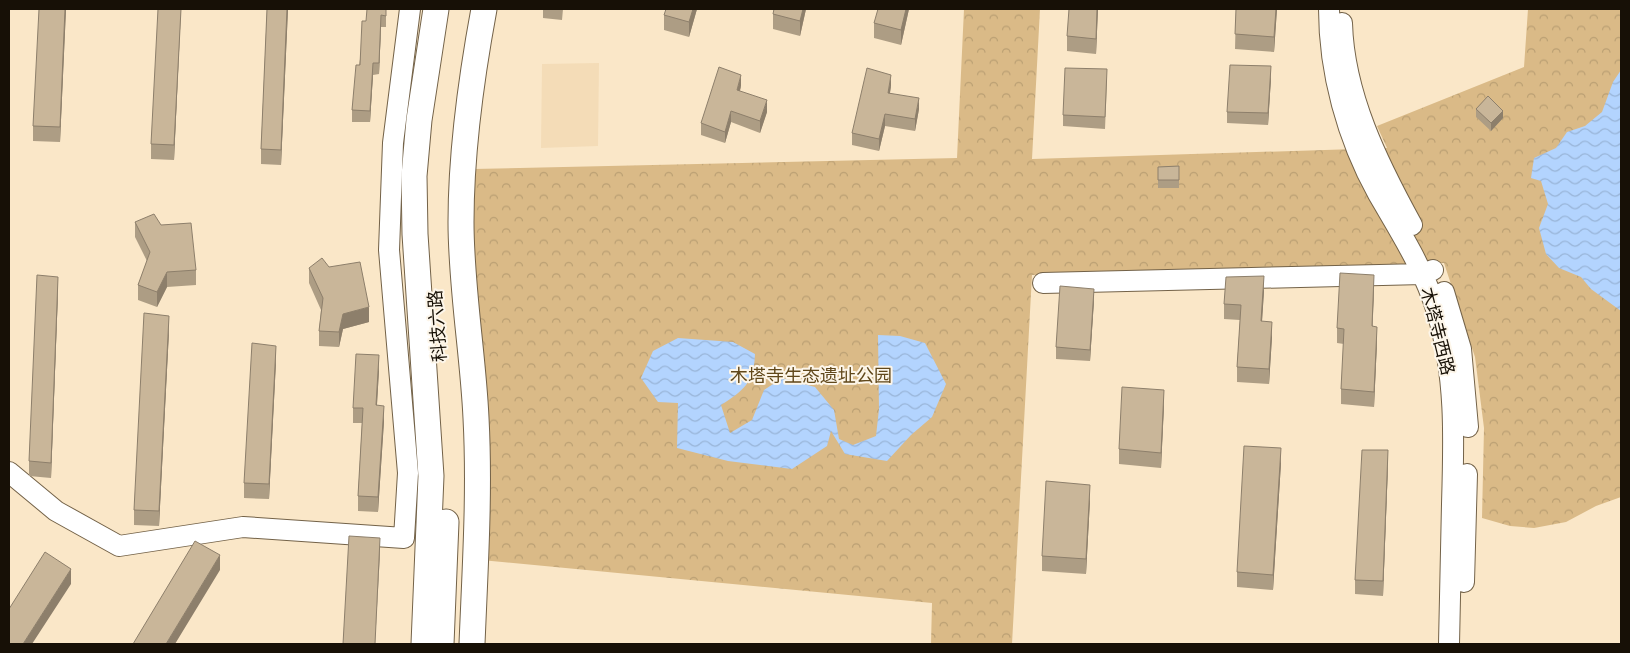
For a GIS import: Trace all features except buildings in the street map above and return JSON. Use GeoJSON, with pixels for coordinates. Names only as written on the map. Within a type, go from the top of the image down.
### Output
{"type":"FeatureCollection","features":[{"type":"Feature","properties":{"kind":"main road"},"geometry":{"type":"LineString","coordinates":[[424,644],[431,476],[415,234],[414,176],[419,120],[436,9]]}},
{"type":"Feature","properties":{"kind":"main road","name":"科技六路"},"geometry":{"type":"LineString","coordinates":[[441,644],[447,445],[430,230],[433,139],[442,61],[452,9]]}},
{"type":"Feature","properties":{"kind":"main road","name":"科技六路"},"geometry":{"type":"LineString","coordinates":[[457,644],[462,523],[461,430],[445,236],[449,138],[459,53],[467,9]]}},
{"type":"Feature","properties":{"kind":"main road"},"geometry":{"type":"LineString","coordinates":[[472,644],[478,484],[476,417],[462,264],[461,221],[468,106],[484,9]]}},
{"type":"Feature","properties":{"kind":"street"},"geometry":{"type":"LineString","coordinates":[[9,472],[56,511],[119,546],[243,528],[404,538],[408,473],[389,250],[393,143],[410,9]]}},
{"type":"Feature","properties":{"kind":"street","name":"木塔寺西路"},"geometry":{"type":"LineString","coordinates":[[1328,9],[1332,61],[1342,106],[1377,192],[1429,271],[1449,306],[1461,349],[1468,420],[1462,644]]}},
{"type":"Feature","properties":{"kind":"street","name":"木塔寺西路"},"geometry":{"type":"LineString","coordinates":[[1342,9],[1342,32],[1350,75],[1370,140],[1429,271],[1449,365],[1454,421],[1449,644]]}},
{"type":"Feature","properties":{"kind":"street"},"geometry":{"type":"LineString","coordinates":[[1043,283],[1429,271]]}},
{"type":"Feature","properties":{"kind":"shaded area"},"geometry":{"type":"Polygon","coordinates":[[[599,63],[598,146],[541,148],[542,64],[599,63]]]}},
{"type":"Feature","properties":{"kind":"green space","name":"木塔寺生态遗址公园"},"geometry":{"type":"Polygon","coordinates":[[[964,9],[1040,9],[1032,159],[1387,148],[1377,126],[1524,67],[1528,9],[1621,9],[1621,497],[1596,506],[1566,522],[1534,528],[1510,526],[1482,518],[1484,428],[1475,357],[1444,263],[1032,275],[1012,644],[931,644],[932,603],[481,560],[468,241],[473,169],[957,158],[964,9]]]}},
{"type":"Feature","properties":{"kind":"water"},"geometry":{"type":"Polygon","coordinates":[[[1621,70],[1621,311],[1591,289],[1581,277],[1559,268],[1546,254],[1539,228],[1548,204],[1541,181],[1531,178],[1534,158],[1556,148],[1567,132],[1585,126],[1602,112],[1613,82],[1621,70]]]}},
{"type":"Feature","properties":{"kind":"water"},"geometry":{"type":"Polygon","coordinates":[[[878,335],[900,336],[925,343],[946,384],[932,417],[911,435],[887,461],[845,454],[831,431],[827,446],[792,469],[728,461],[677,448],[678,403],[658,402],[641,378],[653,351],[678,338],[733,342],[755,354],[750,379],[746,385],[721,405],[730,433],[752,420],[764,390],[782,378],[815,387],[834,410],[839,439],[853,445],[876,436],[879,409],[878,335]]]}}]}
